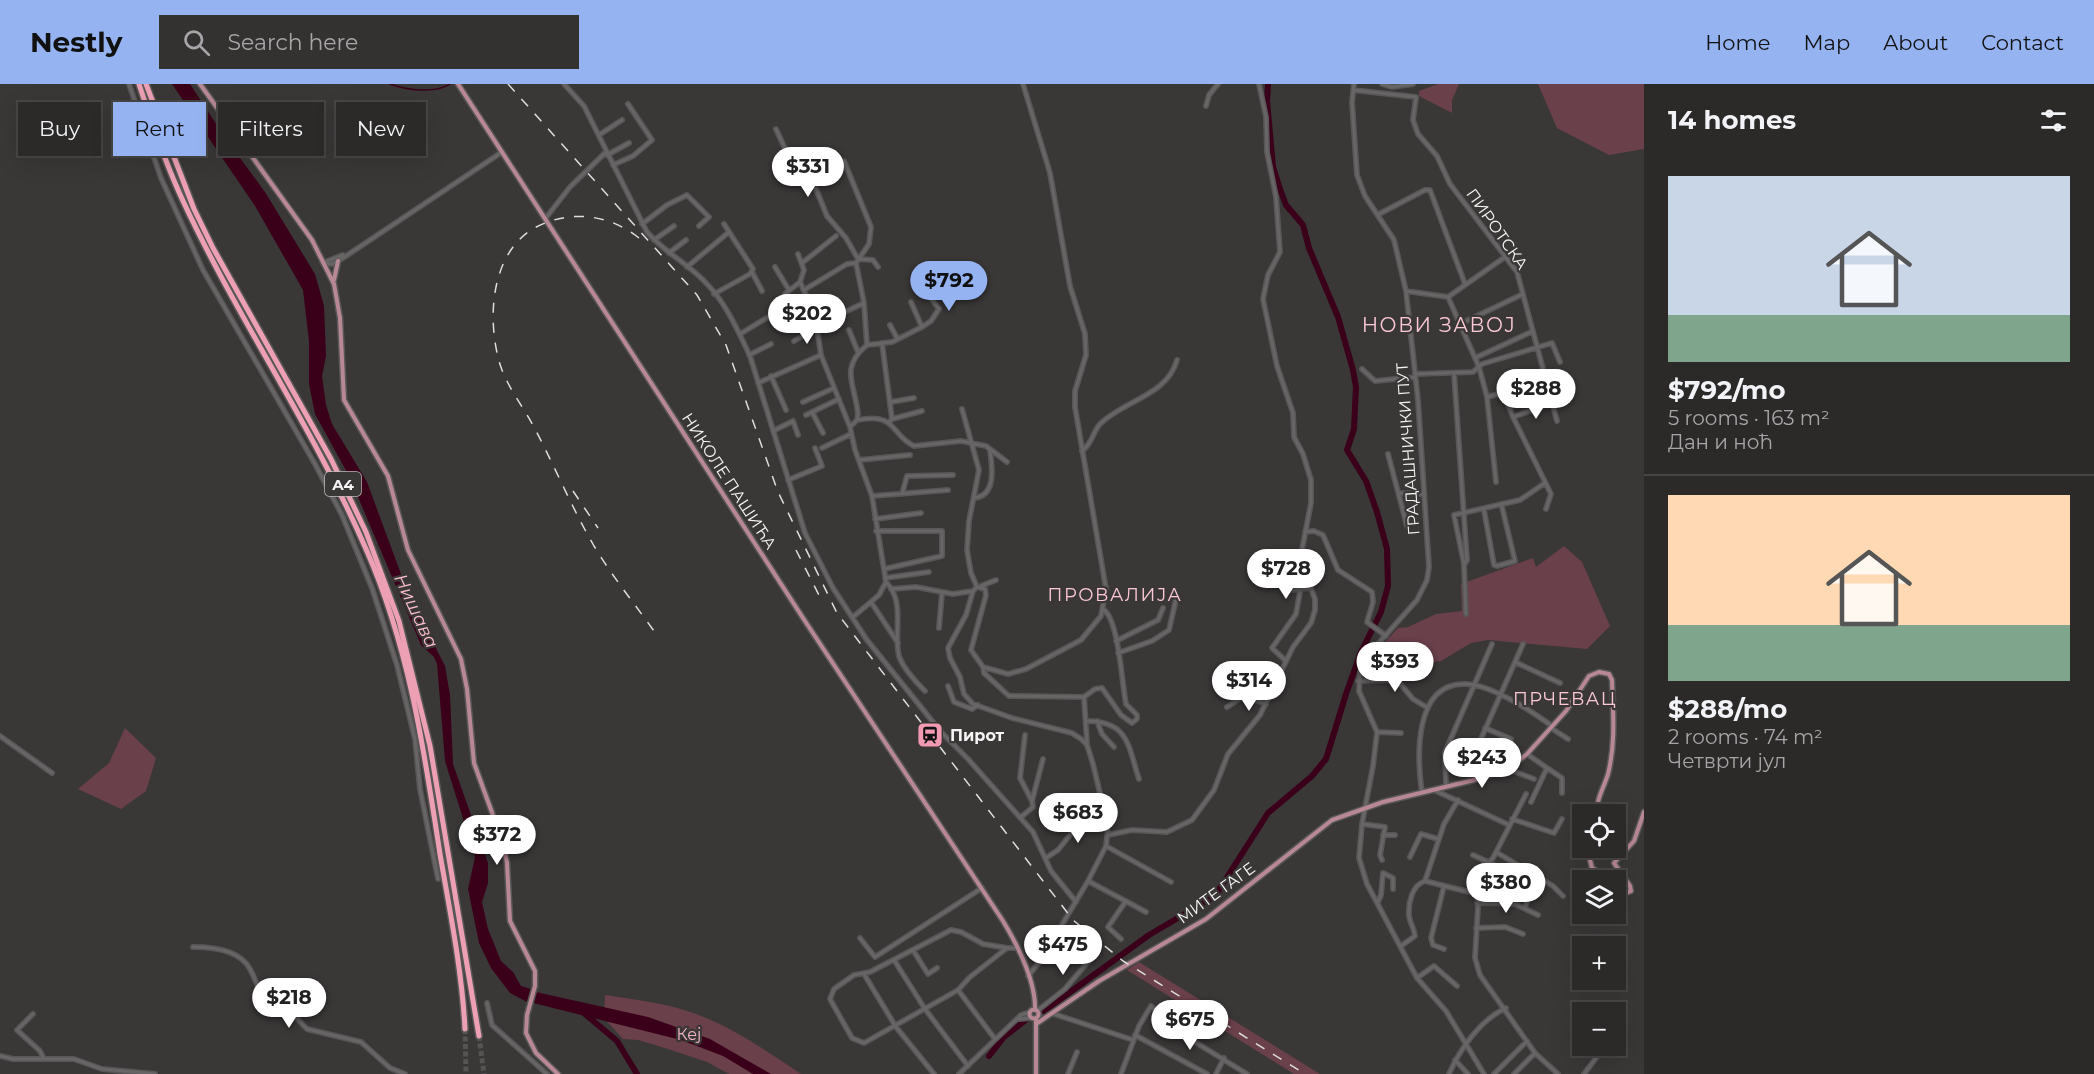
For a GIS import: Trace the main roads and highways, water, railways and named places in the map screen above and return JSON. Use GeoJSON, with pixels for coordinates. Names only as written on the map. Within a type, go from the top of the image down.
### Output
{"type":"FeatureCollection","features":[{"type":"Feature","properties":{"kind":"highway","name":"A4"},"geometry":{"type":"LineString","coordinates":[[139,84],[182,200],[224,282],[325,462],[379,580],[405,659],[424,745],[459,961],[465,1029]]}},
{"type":"Feature","properties":{"kind":"highway","name":"A4"},"geometry":{"type":"LineString","coordinates":[[146,84],[194,209],[213,248],[335,468],[366,532],[399,621],[430,743],[479,1036]]}},
{"type":"Feature","properties":{"kind":"main road"},"geometry":{"type":"LineString","coordinates":[[200,84],[325,262],[334,284],[340,318],[344,400],[387,476],[408,550],[461,658],[467,689],[474,763],[506,857],[510,921],[517,941],[533,966],[535,980],[526,1015],[526,1033],[532,1048],[558,1074]]}},
{"type":"Feature","properties":{"kind":"main road","name":"НИКОЛЕ ПАШИЋА"},"geometry":{"type":"LineString","coordinates":[[458,84],[802,616],[982,888],[1017,948],[1028,976],[1035,1015],[1036,1074]]}},
{"type":"Feature","properties":{"kind":"main road"},"geometry":{"type":"LineString","coordinates":[[334,284],[338,261]]}},
{"type":"Feature","properties":{"kind":"main road","name":"МИТЕ ГАГЕ"},"geometry":{"type":"LineString","coordinates":[[1035,1015],[1053,1015],[1099,981],[1212,914],[1324,825],[1364,808],[1508,769],[1527,754],[1552,727],[1570,706],[1580,686],[1589,676],[1599,672],[1609,674],[1612,683],[1615,738],[1607,775],[1597,804]]}},
{"type":"Feature","properties":{"kind":"main road"},"geometry":{"type":"LineString","coordinates":[[1617,870],[1614,863],[1634,841],[1644,812]]}},
{"type":"Feature","properties":{"kind":"main road"},"geometry":{"type":"LineString","coordinates":[[1626,881],[1631,891],[1626,893]]}},
{"type":"Feature","properties":{"kind":"main road"},"geometry":{"type":"LineString","coordinates":[[1035,1015],[1035,1026]]}},
{"type":"Feature","properties":{"kind":"water"},"geometry":{"type":"Polygon","coordinates":[[[172,84],[190,84],[202,102],[184,102],[172,84]]]}},
{"type":"Feature","properties":{"kind":"water"},"geometry":{"type":"Polygon","coordinates":[[[206,108],[218,127],[218,152],[206,134],[206,108]]]}},
{"type":"Feature","properties":{"kind":"water","name":"Нишава"},"geometry":{"type":"Polygon","coordinates":[[[221,156],[239,156],[265,192],[315,274],[324,306],[326,356],[322,376],[326,405],[332,424],[367,482],[408,593],[445,666],[450,695],[453,764],[488,863],[488,883],[482,902],[488,929],[501,961],[513,972],[521,986],[531,989],[527,1002],[510,993],[491,968],[479,943],[468,889],[475,857],[445,761],[437,664],[434,657],[421,645],[349,476],[315,414],[309,384],[309,341],[303,290],[255,206],[221,156]]]}},
{"type":"Feature","properties":{"kind":"water"},"geometry":{"type":"Polygon","coordinates":[[[536,992],[648,1017],[710,1039],[771,1074],[753,1074],[723,1056],[681,1040],[533,1003],[536,992]]]}},
{"type":"Feature","properties":{"kind":"waterway"},"geometry":{"type":"LineString","coordinates":[[390,84],[421,90],[437,89],[450,84]]}},
{"type":"Feature","properties":{"kind":"waterway"},"geometry":{"type":"LineString","coordinates":[[1044,1011],[1149,935],[1215,896],[1268,813],[1312,776],[1326,759],[1361,652],[1381,612],[1388,586],[1387,549],[1377,512],[1366,481],[1347,450],[1354,429],[1356,387],[1353,370],[1338,317],[1309,248],[1303,225],[1286,205],[1273,167],[1267,101],[1268,84]]}},
{"type":"Feature","properties":{"kind":"waterway"},"geometry":{"type":"LineString","coordinates":[[585,1014],[617,1041],[637,1074]]}},
{"type":"Feature","properties":{"kind":"waterway"},"geometry":{"type":"LineString","coordinates":[[989,1056],[1004,1037],[1027,1019]]}},
{"type":"Feature","properties":{"kind":"tunnel"},"geometry":{"type":"LineString","coordinates":[[465,1029],[466,1074]]}},
{"type":"Feature","properties":{"kind":"tunnel"},"geometry":{"type":"LineString","coordinates":[[479,1036],[484,1074]]}},
{"type":"Feature","properties":{"kind":"railway"},"geometry":{"type":"LineString","coordinates":[[508,84],[697,295],[726,345],[778,492],[837,613],[1073,920],[1123,961],[1305,1074]]}},
{"type":"Feature","properties":{"kind":"railway"},"geometry":{"type":"LineString","coordinates":[[639,238],[618,225],[582,216],[557,219],[527,233],[514,246],[504,263],[497,282],[493,322],[499,361],[510,387],[535,429],[594,546],[654,631]]}},
{"type":"Feature","properties":{"kind":"railway"},"geometry":{"type":"LineString","coordinates":[[573,491],[598,528]]}},
{"type":"Feature","properties":{"kind":"railway"},"geometry":{"type":"LineString","coordinates":[[796,550],[822,601]]}},
{"type":"Feature","properties":{"kind":"place","name":"Пирот"},"geometry":{"type":"Point","coordinates":[930,735]}},
{"type":"Feature","properties":{"kind":"district","name":"НОВИ ЗАВОЈ"},"geometry":{"type":"Point","coordinates":[1439,325]}},
{"type":"Feature","properties":{"kind":"district","name":"ПРОВАЛИЈА"},"geometry":{"type":"Point","coordinates":[1115,595]}},
{"type":"Feature","properties":{"kind":"district","name":"ПРЧЕВАЦ"},"geometry":{"type":"Point","coordinates":[1565,699]}},
{"type":"Feature","properties":{"kind":"park label","name":"Кеј"},"geometry":{"type":"Point","coordinates":[689,1034]}}]}
